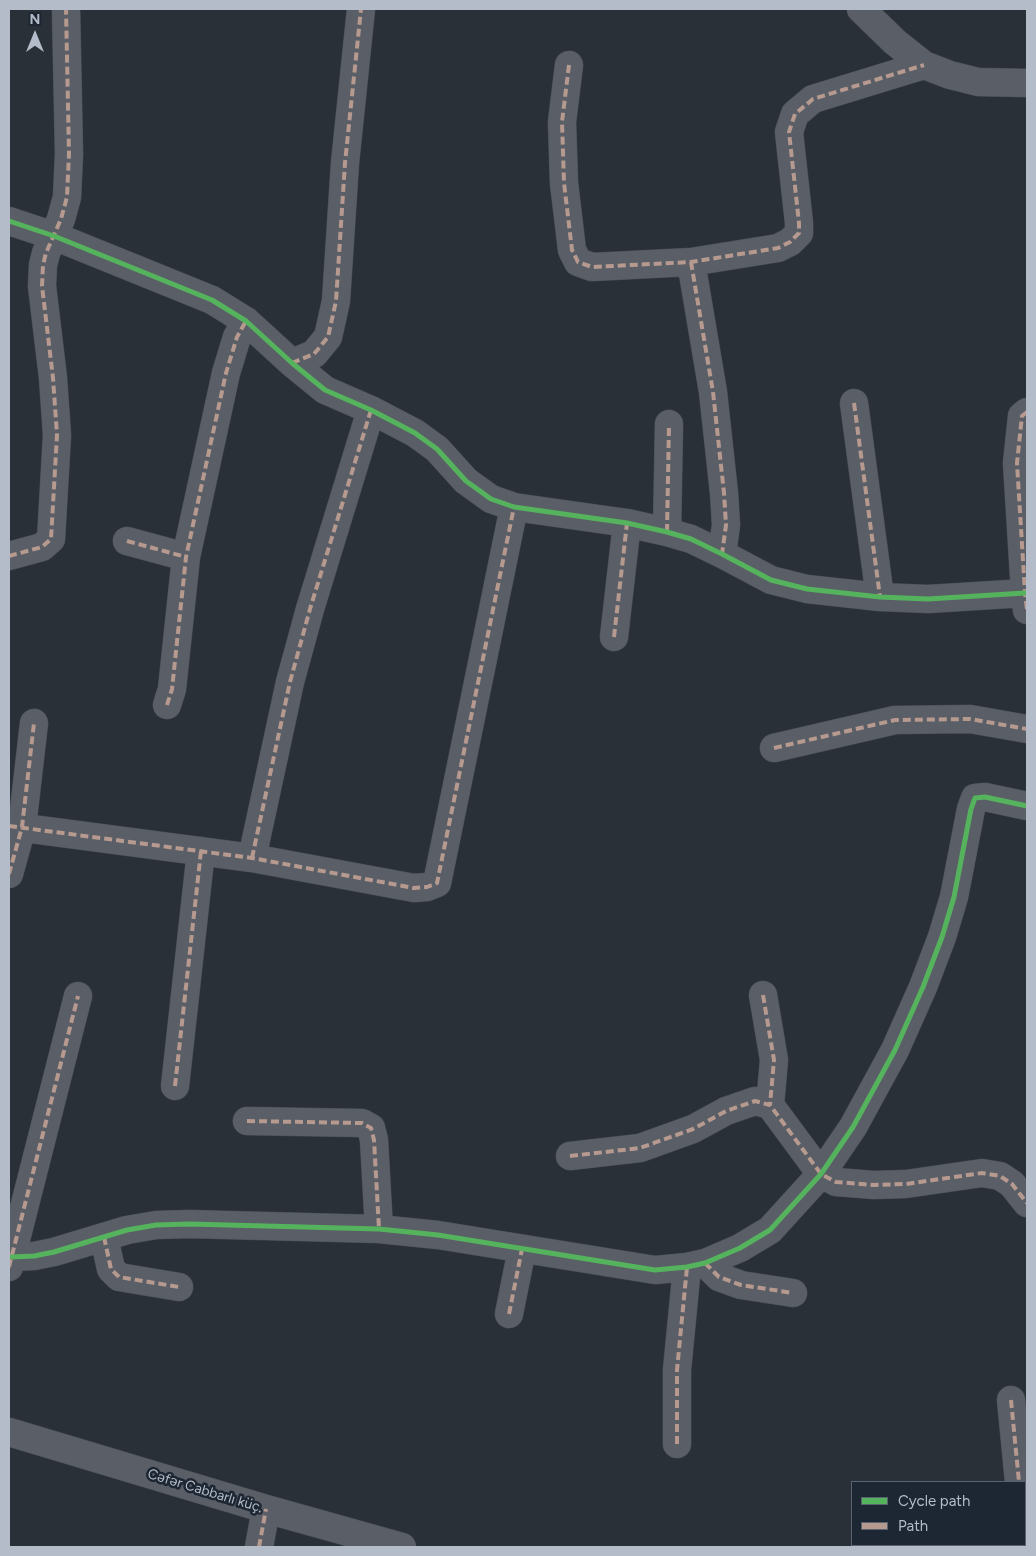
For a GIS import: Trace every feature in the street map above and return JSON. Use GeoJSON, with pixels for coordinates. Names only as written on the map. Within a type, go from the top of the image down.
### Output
{"type":"FeatureCollection","features":[{"type":"Feature","properties":{"kind":"street"},"geometry":{"type":"LineString","coordinates":[[9,556],[42,547],[51,539],[57,435],[53,378],[42,286],[43,265],[46,253],[62,219],[68,175],[66,9]]}},
{"type":"Feature","properties":{"kind":"street"},"geometry":{"type":"LineString","coordinates":[[292,363],[314,354],[328,337],[336,301],[346,163],[361,9]]}},
{"type":"Feature","properties":{"kind":"street"},"geometry":{"type":"LineString","coordinates":[[861,9],[895,42],[924,65],[978,82],[1027,83]]}},
{"type":"Feature","properties":{"kind":"street"},"geometry":{"type":"LineString","coordinates":[[569,65],[562,122],[564,183],[572,250],[578,262],[592,267],[692,262],[778,248],[790,242],[799,233],[800,223],[789,132],[795,114],[813,99],[924,65]]}},
{"type":"Feature","properties":{"kind":"street"},"geometry":{"type":"LineString","coordinates":[[9,221],[54,236],[212,300],[246,321],[325,390],[371,410],[415,433],[437,449],[466,481],[491,499],[514,507],[627,523],[667,532],[691,539],[771,580],[806,589],[880,597],[1026,601],[1017,463],[1022,416],[1027,412]]}},
{"type":"Feature","properties":{"kind":"street"},"geometry":{"type":"LineString","coordinates":[[692,262],[713,392],[724,493],[726,525],[722,554]]}},
{"type":"Feature","properties":{"kind":"street"},"geometry":{"type":"LineString","coordinates":[[167,705],[172,689],[186,558],[226,373],[237,337],[246,321]]}},
{"type":"Feature","properties":{"kind":"street"},"geometry":{"type":"LineString","coordinates":[[854,403],[880,597]]}},
{"type":"Feature","properties":{"kind":"street"},"geometry":{"type":"LineString","coordinates":[[252,858],[292,673],[371,410]]}},
{"type":"Feature","properties":{"kind":"street"},"geometry":{"type":"LineString","coordinates":[[667,532],[669,424]]}},
{"type":"Feature","properties":{"kind":"street"},"geometry":{"type":"LineString","coordinates":[[16,826],[252,858],[414,888],[427,887],[437,883],[514,507]]}},
{"type":"Feature","properties":{"kind":"street"},"geometry":{"type":"LineString","coordinates":[[614,637],[627,523]]}},
{"type":"Feature","properties":{"kind":"street"},"geometry":{"type":"LineString","coordinates":[[127,541],[186,558]]}},
{"type":"Feature","properties":{"kind":"street"},"geometry":{"type":"LineString","coordinates":[[774,748],[895,720],[970,719],[1027,729]]}},
{"type":"Feature","properties":{"kind":"street"},"geometry":{"type":"LineString","coordinates":[[9,874],[34,722]]}},
{"type":"Feature","properties":{"kind":"street"},"geometry":{"type":"LineString","coordinates":[[78,996],[10,1262],[54,1252],[127,1230],[156,1225],[189,1224],[379,1229],[438,1235],[655,1270],[696,1265],[740,1248],[770,1230],[821,1174],[853,1127],[890,1059],[923,987],[942,937],[954,897],[975,798],[984,797],[1027,806]]}},
{"type":"Feature","properties":{"kind":"street"},"geometry":{"type":"LineString","coordinates":[[175,1086],[201,851]]}},
{"type":"Feature","properties":{"kind":"street"},"geometry":{"type":"LineString","coordinates":[[763,995],[774,1060],[770,1105]]}},
{"type":"Feature","properties":{"kind":"street"},"geometry":{"type":"LineString","coordinates":[[570,1156],[640,1148],[693,1129],[726,1111],[754,1101],[770,1105],[821,1174],[836,1182],[874,1185],[906,1184],[982,1173],[1000,1176],[1012,1184],[1027,1203]]}},
{"type":"Feature","properties":{"kind":"street"},"geometry":{"type":"LineString","coordinates":[[247,1121],[362,1123],[371,1128],[374,1140],[379,1229]]}},
{"type":"Feature","properties":{"kind":"street"},"geometry":{"type":"LineString","coordinates":[[104,1237],[112,1269],[120,1277],[178,1287]]}},
{"type":"Feature","properties":{"kind":"street"},"geometry":{"type":"LineString","coordinates":[[509,1314],[522,1249]]}},
{"type":"Feature","properties":{"kind":"street"},"geometry":{"type":"LineString","coordinates":[[696,1265],[719,1277],[741,1285],[793,1293]]}},
{"type":"Feature","properties":{"kind":"street"},"geometry":{"type":"LineString","coordinates":[[677,1444],[677,1370],[696,1265]]}},
{"type":"Feature","properties":{"kind":"street"},"geometry":{"type":"LineString","coordinates":[[1011,1400],[1018,1481]]}},
{"type":"Feature","properties":{"kind":"street","name":"Cəfər Cabbarlı küç."},"geometry":{"type":"LineString","coordinates":[[9,1432],[266,1509],[402,1547]]}},
{"type":"Feature","properties":{"kind":"street"},"geometry":{"type":"LineString","coordinates":[[258,1547],[266,1509]]}},
{"type":"Feature","properties":{"kind":"marked path"},"geometry":{"type":"LineString","coordinates":[[9,556],[42,547],[51,539],[57,435],[53,378],[42,286],[43,265],[46,253],[61,219],[67,197],[69,154],[66,9]]}},
{"type":"Feature","properties":{"kind":"marked path"},"geometry":{"type":"LineString","coordinates":[[292,363],[314,354],[328,337],[336,301],[345,163],[361,9]]}},
{"type":"Feature","properties":{"kind":"marked path"},"geometry":{"type":"LineString","coordinates":[[569,65],[562,122],[564,183],[572,250],[578,262],[592,267],[691,262],[778,248],[790,242],[799,233],[789,132],[795,114],[813,99],[924,65]]}},
{"type":"Feature","properties":{"kind":"marked path"},"geometry":{"type":"LineString","coordinates":[[691,262],[713,392],[724,493],[726,525],[722,554]]}},
{"type":"Feature","properties":{"kind":"marked path"},"geometry":{"type":"LineString","coordinates":[[167,705],[172,689],[186,557],[226,373],[237,337],[246,321]]}},
{"type":"Feature","properties":{"kind":"marked path"},"geometry":{"type":"LineString","coordinates":[[854,403],[880,597]]}},
{"type":"Feature","properties":{"kind":"marked path"},"geometry":{"type":"LineString","coordinates":[[252,858],[290,682],[310,609],[371,410]]}},
{"type":"Feature","properties":{"kind":"marked path"},"geometry":{"type":"LineString","coordinates":[[1027,412],[1022,416],[1017,463],[1027,610]]}},
{"type":"Feature","properties":{"kind":"marked path"},"geometry":{"type":"LineString","coordinates":[[667,532],[669,424]]}},
{"type":"Feature","properties":{"kind":"marked path"},"geometry":{"type":"LineString","coordinates":[[9,826],[252,858],[414,888],[427,887],[437,883],[514,507]]}},
{"type":"Feature","properties":{"kind":"marked path"},"geometry":{"type":"LineString","coordinates":[[614,637],[627,523]]}},
{"type":"Feature","properties":{"kind":"marked path"},"geometry":{"type":"LineString","coordinates":[[127,541],[186,557]]}},
{"type":"Feature","properties":{"kind":"marked path"},"geometry":{"type":"LineString","coordinates":[[774,748],[895,720],[970,719],[1027,729]]}},
{"type":"Feature","properties":{"kind":"marked path"},"geometry":{"type":"LineString","coordinates":[[9,874],[22,827],[34,723]]}},
{"type":"Feature","properties":{"kind":"marked path"},"geometry":{"type":"LineString","coordinates":[[175,1086],[201,851]]}},
{"type":"Feature","properties":{"kind":"marked path"},"geometry":{"type":"LineString","coordinates":[[763,995],[774,1060],[770,1105]]}},
{"type":"Feature","properties":{"kind":"marked path"},"geometry":{"type":"LineString","coordinates":[[9,1267],[78,996]]}},
{"type":"Feature","properties":{"kind":"marked path"},"geometry":{"type":"LineString","coordinates":[[570,1156],[640,1148],[693,1129],[726,1111],[755,1101],[770,1105],[821,1174],[836,1182],[874,1185],[906,1184],[982,1173],[1000,1176],[1012,1184],[1027,1203]]}},
{"type":"Feature","properties":{"kind":"marked path"},"geometry":{"type":"LineString","coordinates":[[247,1121],[362,1123],[371,1128],[374,1140],[379,1229]]}},
{"type":"Feature","properties":{"kind":"marked path"},"geometry":{"type":"LineString","coordinates":[[104,1237],[111,1269],[119,1277],[179,1287]]}},
{"type":"Feature","properties":{"kind":"marked path"},"geometry":{"type":"LineString","coordinates":[[509,1314],[522,1249]]}},
{"type":"Feature","properties":{"kind":"marked path"},"geometry":{"type":"LineString","coordinates":[[705,1263],[719,1277],[741,1285],[793,1293]]}},
{"type":"Feature","properties":{"kind":"marked path"},"geometry":{"type":"LineString","coordinates":[[677,1444],[677,1370],[687,1267]]}},
{"type":"Feature","properties":{"kind":"marked path"},"geometry":{"type":"LineString","coordinates":[[1011,1400],[1019,1481]]}},
{"type":"Feature","properties":{"kind":"marked path"},"geometry":{"type":"LineString","coordinates":[[259,1547],[266,1509]]}},
{"type":"Feature","properties":{"kind":"cycle path"},"geometry":{"type":"LineString","coordinates":[[9,221],[54,236],[212,300],[246,321],[325,390],[371,410],[415,433],[437,449],[466,481],[491,499],[514,507],[627,523],[667,532],[691,539],[771,580],[807,589],[880,597],[928,599],[1025,593]]}},
{"type":"Feature","properties":{"kind":"cycle path"},"geometry":{"type":"LineString","coordinates":[[12,1257],[34,1256],[54,1252],[127,1230],[156,1225],[189,1224],[379,1229],[438,1235],[655,1270],[705,1263],[740,1248],[770,1230],[821,1174],[853,1127],[895,1050],[923,987],[942,937],[954,897],[971,809],[975,798],[985,797],[1027,806]]}}]}
